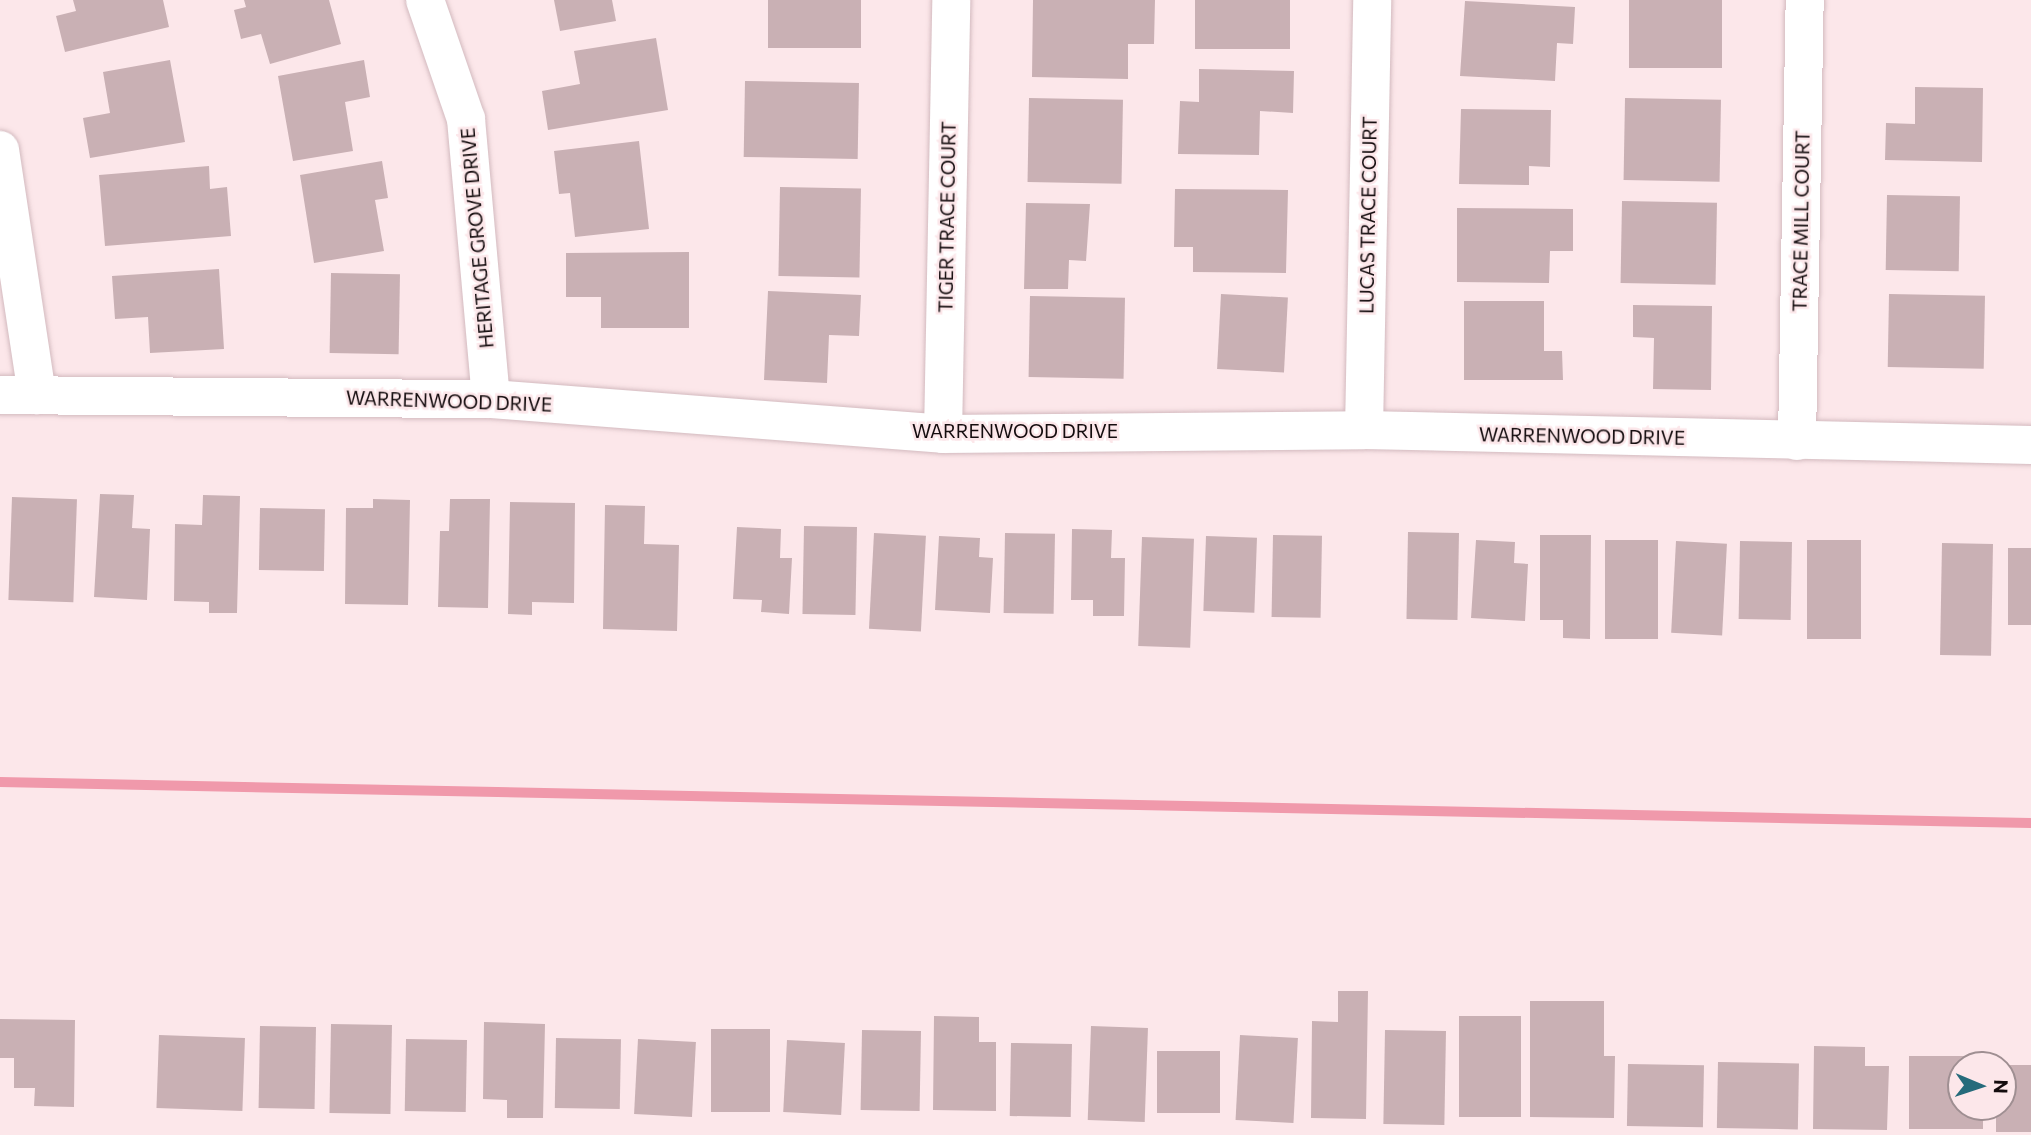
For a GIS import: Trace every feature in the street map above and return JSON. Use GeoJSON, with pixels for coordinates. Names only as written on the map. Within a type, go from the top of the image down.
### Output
{"type":"FeatureCollection","features":[{"type":"Feature","properties":{"kind":"street","name":"HERITAGE GROVE DRIVE"},"geometry":{"type":"LineString","coordinates":[[425,0],[466,119],[491,399]]}},
{"type":"Feature","properties":{"kind":"street","name":"TIGER TRACE COURT"},"geometry":{"type":"LineString","coordinates":[[943,433],[951,0]]}},
{"type":"Feature","properties":{"kind":"street","name":"LUCAS TRACE COURT"},"geometry":{"type":"LineString","coordinates":[[1364,430],[1372,0]]}},
{"type":"Feature","properties":{"kind":"street","name":"TRACE MILL COURT"},"geometry":{"type":"LineString","coordinates":[[1797,441],[1805,0]]}},
{"type":"Feature","properties":{"kind":"street"},"geometry":{"type":"LineString","coordinates":[[0,150],[19,395]]}},
{"type":"Feature","properties":{"kind":"street","name":"WARRENWOOD DRIVE"},"geometry":{"type":"LineString","coordinates":[[19,395],[491,399],[943,433],[1364,430],[2031,445]]}},
{"type":"Feature","properties":{"kind":"building"},"geometry":{"type":"Polygon","coordinates":[[[73,0],[163,0],[169,27],[65,52],[56,16],[76,11],[73,0]]]}},
{"type":"Feature","properties":{"kind":"building"},"geometry":{"type":"Polygon","coordinates":[[[244,0],[329,0],[341,44],[270,64],[261,34],[241,39],[234,10],[246,7],[244,0]]]}},
{"type":"Feature","properties":{"kind":"building"},"geometry":{"type":"Polygon","coordinates":[[[554,0],[612,0],[616,21],[560,31],[554,0]]]}},
{"type":"Feature","properties":{"kind":"building"},"geometry":{"type":"Polygon","coordinates":[[[768,0],[861,0],[861,48],[768,48],[768,0]]]}},
{"type":"Feature","properties":{"kind":"building"},"geometry":{"type":"Polygon","coordinates":[[[1033,0],[1155,0],[1154,44],[1128,44],[1128,79],[1032,77],[1033,0]]]}},
{"type":"Feature","properties":{"kind":"building"},"geometry":{"type":"Polygon","coordinates":[[[1195,0],[1290,0],[1290,49],[1195,49],[1195,0]]]}},
{"type":"Feature","properties":{"kind":"building"},"geometry":{"type":"Polygon","coordinates":[[[1629,0],[1722,0],[1722,68],[1629,68],[1629,0]]]}},
{"type":"Feature","properties":{"kind":"building"},"geometry":{"type":"Polygon","coordinates":[[[1465,1],[1575,7],[1573,44],[1557,43],[1555,81],[1460,76],[1465,1]]]}},
{"type":"Feature","properties":{"kind":"building"},"geometry":{"type":"Polygon","coordinates":[[[656,38],[668,110],[548,130],[542,91],[580,84],[574,51],[656,38]]]}},
{"type":"Feature","properties":{"kind":"building"},"geometry":{"type":"Polygon","coordinates":[[[170,60],[185,142],[90,158],[83,118],[110,113],[103,72],[170,60]]]}},
{"type":"Feature","properties":{"kind":"building"},"geometry":{"type":"Polygon","coordinates":[[[364,60],[370,97],[345,102],[353,151],[293,161],[278,76],[364,60]]]}},
{"type":"Feature","properties":{"kind":"building"},"geometry":{"type":"Polygon","coordinates":[[[1199,69],[1294,71],[1293,113],[1260,111],[1259,155],[1178,154],[1180,101],[1199,102],[1199,69]]]}},
{"type":"Feature","properties":{"kind":"building"},"geometry":{"type":"Polygon","coordinates":[[[745,81],[859,83],[858,159],[744,157],[745,81]]]}},
{"type":"Feature","properties":{"kind":"building"},"geometry":{"type":"Polygon","coordinates":[[[1915,87],[1983,88],[1982,162],[1885,160],[1886,123],[1915,124],[1915,87]]]}},
{"type":"Feature","properties":{"kind":"building"},"geometry":{"type":"Polygon","coordinates":[[[1029,98],[1123,100],[1122,184],[1028,182],[1029,98]]]}},
{"type":"Feature","properties":{"kind":"building"},"geometry":{"type":"Polygon","coordinates":[[[1625,98],[1721,100],[1720,182],[1624,180],[1625,98]]]}},
{"type":"Feature","properties":{"kind":"building"},"geometry":{"type":"Polygon","coordinates":[[[1461,109],[1551,110],[1550,167],[1529,166],[1529,185],[1459,184],[1461,109]]]}},
{"type":"Feature","properties":{"kind":"building"},"geometry":{"type":"Polygon","coordinates":[[[639,141],[649,229],[575,237],[570,193],[559,194],[554,151],[639,141]]]}},
{"type":"Feature","properties":{"kind":"building"},"geometry":{"type":"Polygon","coordinates":[[[382,161],[388,198],[375,200],[384,251],[314,263],[300,175],[382,161]]]}},
{"type":"Feature","properties":{"kind":"building"},"geometry":{"type":"Polygon","coordinates":[[[209,166],[210,189],[227,187],[231,236],[105,246],[99,175],[209,166]]]}},
{"type":"Feature","properties":{"kind":"building"},"geometry":{"type":"Polygon","coordinates":[[[780,187],[861,188],[859,277],[778,276],[780,187]]]}},
{"type":"Feature","properties":{"kind":"building"},"geometry":{"type":"Polygon","coordinates":[[[1175,189],[1288,190],[1286,273],[1193,272],[1193,247],[1174,247],[1175,189]]]}},
{"type":"Feature","properties":{"kind":"building"},"geometry":{"type":"Polygon","coordinates":[[[1887,195],[1960,196],[1959,271],[1886,270],[1887,195]]]}},
{"type":"Feature","properties":{"kind":"building"},"geometry":{"type":"Polygon","coordinates":[[[1622,201],[1717,203],[1716,285],[1621,283],[1622,201]]]}},
{"type":"Feature","properties":{"kind":"building"},"geometry":{"type":"Polygon","coordinates":[[[1026,203],[1090,204],[1086,261],[1069,260],[1068,289],[1024,289],[1026,203]]]}},
{"type":"Feature","properties":{"kind":"building"},"geometry":{"type":"Polygon","coordinates":[[[1457,208],[1573,209],[1573,251],[1550,251],[1549,283],[1457,282],[1457,208]]]}},
{"type":"Feature","properties":{"kind":"building"},"geometry":{"type":"Polygon","coordinates":[[[689,252],[689,328],[601,328],[601,297],[566,297],[566,253],[689,252]]]}},
{"type":"Feature","properties":{"kind":"building"},"geometry":{"type":"Polygon","coordinates":[[[219,269],[224,349],[150,353],[148,317],[115,319],[112,276],[219,269]]]}},
{"type":"Feature","properties":{"kind":"building"},"geometry":{"type":"Polygon","coordinates":[[[331,273],[400,274],[399,354],[330,353],[331,273]]]}},
{"type":"Feature","properties":{"kind":"building"},"geometry":{"type":"Polygon","coordinates":[[[768,291],[861,295],[859,336],[829,335],[827,383],[764,380],[768,291]]]}},
{"type":"Feature","properties":{"kind":"building"},"geometry":{"type":"Polygon","coordinates":[[[1221,294],[1288,298],[1284,372],[1217,369],[1221,294]]]}},
{"type":"Feature","properties":{"kind":"building"},"geometry":{"type":"Polygon","coordinates":[[[1889,294],[1985,296],[1984,369],[1888,367],[1889,294]]]}},
{"type":"Feature","properties":{"kind":"building"},"geometry":{"type":"Polygon","coordinates":[[[1030,296],[1125,298],[1124,379],[1029,377],[1030,296]]]}},
{"type":"Feature","properties":{"kind":"building"},"geometry":{"type":"Polygon","coordinates":[[[1464,301],[1544,301],[1544,351],[1562,351],[1563,380],[1464,380],[1464,301]]]}},
{"type":"Feature","properties":{"kind":"building"},"geometry":{"type":"Polygon","coordinates":[[[1633,305],[1712,306],[1711,390],[1653,389],[1654,338],[1633,337],[1633,305]]]}},
{"type":"Feature","properties":{"kind":"building"},"geometry":{"type":"Polygon","coordinates":[[[100,494],[134,495],[132,528],[150,529],[147,600],[94,597],[100,494]]]}},
{"type":"Feature","properties":{"kind":"building"},"geometry":{"type":"Polygon","coordinates":[[[203,495],[240,496],[237,613],[209,613],[209,602],[174,601],[175,524],[202,525],[203,495]]]}},
{"type":"Feature","properties":{"kind":"building"},"geometry":{"type":"Polygon","coordinates":[[[12,497],[77,499],[73,602],[8,600],[12,497]]]}},
{"type":"Feature","properties":{"kind":"building"},"geometry":{"type":"Polygon","coordinates":[[[373,499],[410,500],[408,605],[345,604],[346,508],[373,508],[373,499]]]}},
{"type":"Feature","properties":{"kind":"building"},"geometry":{"type":"Polygon","coordinates":[[[450,499],[490,499],[488,608],[438,607],[440,531],[449,531],[450,499]]]}},
{"type":"Feature","properties":{"kind":"building"},"geometry":{"type":"Polygon","coordinates":[[[510,502],[575,503],[574,603],[532,602],[532,615],[508,614],[510,502]]]}},
{"type":"Feature","properties":{"kind":"building"},"geometry":{"type":"Polygon","coordinates":[[[605,505],[645,506],[644,544],[679,545],[677,631],[603,629],[605,505]]]}},
{"type":"Feature","properties":{"kind":"building"},"geometry":{"type":"Polygon","coordinates":[[[260,508],[325,509],[324,571],[259,570],[260,508]]]}},
{"type":"Feature","properties":{"kind":"building"},"geometry":{"type":"Polygon","coordinates":[[[804,526],[857,527],[855,615],[802,614],[804,526]]]}},
{"type":"Feature","properties":{"kind":"building"},"geometry":{"type":"Polygon","coordinates":[[[737,527],[781,529],[780,558],[792,558],[789,614],[761,612],[762,600],[733,599],[737,527]]]}},
{"type":"Feature","properties":{"kind":"building"},"geometry":{"type":"Polygon","coordinates":[[[1072,529],[1112,530],[1111,558],[1125,558],[1124,616],[1093,616],[1093,600],[1071,600],[1072,529]]]}},
{"type":"Feature","properties":{"kind":"building"},"geometry":{"type":"Polygon","coordinates":[[[1408,532],[1459,533],[1457,620],[1406,619],[1408,532]]]}},
{"type":"Feature","properties":{"kind":"building"},"geometry":{"type":"Polygon","coordinates":[[[874,533],[926,536],[921,632],[869,629],[874,533]]]}},
{"type":"Feature","properties":{"kind":"building"},"geometry":{"type":"Polygon","coordinates":[[[1005,533],[1055,534],[1054,614],[1004,613],[1005,533]]]}},
{"type":"Feature","properties":{"kind":"building"},"geometry":{"type":"Polygon","coordinates":[[[1273,535],[1322,536],[1321,618],[1272,617],[1273,535]]]}},
{"type":"Feature","properties":{"kind":"building"},"geometry":{"type":"Polygon","coordinates":[[[1540,535],[1591,535],[1590,639],[1563,638],[1563,620],[1540,620],[1540,535]]]}},
{"type":"Feature","properties":{"kind":"building"},"geometry":{"type":"Polygon","coordinates":[[[939,536],[980,538],[979,557],[993,558],[990,613],[935,610],[939,536]]]}},
{"type":"Feature","properties":{"kind":"building"},"geometry":{"type":"Polygon","coordinates":[[[1206,536],[1257,538],[1254,613],[1203,611],[1206,536]]]}},
{"type":"Feature","properties":{"kind":"building"},"geometry":{"type":"Polygon","coordinates":[[[1142,537],[1194,539],[1190,648],[1138,646],[1142,537]]]}},
{"type":"Feature","properties":{"kind":"building"},"geometry":{"type":"Polygon","coordinates":[[[1476,540],[1515,542],[1514,563],[1528,564],[1525,621],[1471,618],[1476,540]]]}},
{"type":"Feature","properties":{"kind":"building"},"geometry":{"type":"Polygon","coordinates":[[[1605,540],[1658,540],[1658,639],[1605,639],[1605,540]]]}},
{"type":"Feature","properties":{"kind":"building"},"geometry":{"type":"Polygon","coordinates":[[[1807,540],[1861,540],[1861,639],[1807,639],[1807,540]]]}},
{"type":"Feature","properties":{"kind":"building"},"geometry":{"type":"Polygon","coordinates":[[[1676,541],[1727,544],[1722,636],[1671,633],[1676,541]]]}},
{"type":"Feature","properties":{"kind":"building"},"geometry":{"type":"Polygon","coordinates":[[[1740,541],[1792,542],[1791,620],[1739,619],[1740,541]]]}},
{"type":"Feature","properties":{"kind":"building"},"geometry":{"type":"Polygon","coordinates":[[[1942,543],[1993,544],[1991,656],[1940,655],[1942,543]]]}},
{"type":"Feature","properties":{"kind":"building"},"geometry":{"type":"Polygon","coordinates":[[[2008,548],[2031,548],[2031,625],[2008,625],[2008,548]]]}},
{"type":"Feature","properties":{"kind":"building"},"geometry":{"type":"Polygon","coordinates":[[[1338,991],[1368,991],[1366,1119],[1311,1118],[1312,1021],[1338,1022],[1338,991]]]}},
{"type":"Feature","properties":{"kind":"building"},"geometry":{"type":"Polygon","coordinates":[[[1530,1001],[1604,1001],[1604,1056],[1615,1056],[1614,1118],[1530,1117],[1530,1001]]]}},
{"type":"Feature","properties":{"kind":"building"},"geometry":{"type":"Polygon","coordinates":[[[934,1016],[979,1017],[979,1042],[996,1042],[996,1111],[933,1110],[934,1016]]]}},
{"type":"Feature","properties":{"kind":"building"},"geometry":{"type":"Polygon","coordinates":[[[1459,1016],[1521,1016],[1521,1117],[1459,1117],[1459,1016]]]}},
{"type":"Feature","properties":{"kind":"building"},"geometry":{"type":"Polygon","coordinates":[[[0,1019],[75,1020],[74,1107],[34,1106],[35,1088],[14,1088],[14,1058],[0,1058],[0,1019]]]}},
{"type":"Feature","properties":{"kind":"building"},"geometry":{"type":"Polygon","coordinates":[[[484,1022],[545,1024],[543,1118],[507,1118],[507,1100],[483,1099],[484,1022]]]}},
{"type":"Feature","properties":{"kind":"building"},"geometry":{"type":"Polygon","coordinates":[[[331,1024],[392,1025],[390,1114],[329,1113],[331,1024]]]}},
{"type":"Feature","properties":{"kind":"building"},"geometry":{"type":"Polygon","coordinates":[[[260,1026],[316,1027],[315,1109],[259,1108],[260,1026]]]}},
{"type":"Feature","properties":{"kind":"building"},"geometry":{"type":"Polygon","coordinates":[[[1091,1026],[1148,1028],[1145,1122],[1088,1120],[1091,1026]]]}},
{"type":"Feature","properties":{"kind":"building"},"geometry":{"type":"Polygon","coordinates":[[[711,1029],[770,1029],[770,1112],[711,1112],[711,1029]]]}},
{"type":"Feature","properties":{"kind":"building"},"geometry":{"type":"Polygon","coordinates":[[[862,1030],[921,1031],[920,1111],[861,1110],[862,1030]]]}},
{"type":"Feature","properties":{"kind":"building"},"geometry":{"type":"Polygon","coordinates":[[[1385,1030],[1446,1031],[1444,1125],[1383,1124],[1385,1030]]]}},
{"type":"Feature","properties":{"kind":"building"},"geometry":{"type":"Polygon","coordinates":[[[159,1035],[245,1038],[242,1111],[156,1108],[159,1035]]]}},
{"type":"Feature","properties":{"kind":"building"},"geometry":{"type":"Polygon","coordinates":[[[1240,1035],[1298,1038],[1293,1123],[1236,1120],[1240,1035]]]}},
{"type":"Feature","properties":{"kind":"building"},"geometry":{"type":"Polygon","coordinates":[[[556,1038],[621,1039],[620,1109],[555,1108],[556,1038]]]}},
{"type":"Feature","properties":{"kind":"building"},"geometry":{"type":"Polygon","coordinates":[[[406,1039],[467,1040],[466,1112],[405,1111],[406,1039]]]}},
{"type":"Feature","properties":{"kind":"building"},"geometry":{"type":"Polygon","coordinates":[[[638,1039],[696,1042],[692,1117],[634,1114],[638,1039]]]}},
{"type":"Feature","properties":{"kind":"building"},"geometry":{"type":"Polygon","coordinates":[[[787,1040],[845,1043],[841,1115],[783,1112],[787,1040]]]}},
{"type":"Feature","properties":{"kind":"building"},"geometry":{"type":"Polygon","coordinates":[[[1011,1043],[1072,1044],[1071,1117],[1010,1116],[1011,1043]]]}},
{"type":"Feature","properties":{"kind":"building"},"geometry":{"type":"Polygon","coordinates":[[[1814,1046],[1865,1047],[1865,1066],[1889,1066],[1887,1130],[1813,1129],[1814,1046]]]}},
{"type":"Feature","properties":{"kind":"building"},"geometry":{"type":"Polygon","coordinates":[[[1157,1051],[1220,1051],[1220,1113],[1157,1113],[1157,1051]]]}},
{"type":"Feature","properties":{"kind":"building"},"geometry":{"type":"Polygon","coordinates":[[[1909,1056],[1947,1056],[1947,1121],[1983,1121],[1983,1129],[1909,1129],[1909,1056]]]}},
{"type":"Feature","properties":{"kind":"building"},"geometry":{"type":"Polygon","coordinates":[[[1718,1062],[1799,1063],[1798,1129],[1717,1128],[1718,1062]]]}},
{"type":"Feature","properties":{"kind":"building"},"geometry":{"type":"Polygon","coordinates":[[[1628,1064],[1704,1065],[1703,1127],[1627,1126],[1628,1064]]]}},
{"type":"Feature","properties":{"kind":"building"},"geometry":{"type":"Polygon","coordinates":[[[2017,1065],[2031,1065],[2031,1132],[1996,1132],[1996,1121],[2017,1121],[2017,1065]]]}},
{"type":"Feature","properties":{"kind":"waterway"},"geometry":{"type":"LineString","coordinates":[[0,782],[2031,823]]}}]}
